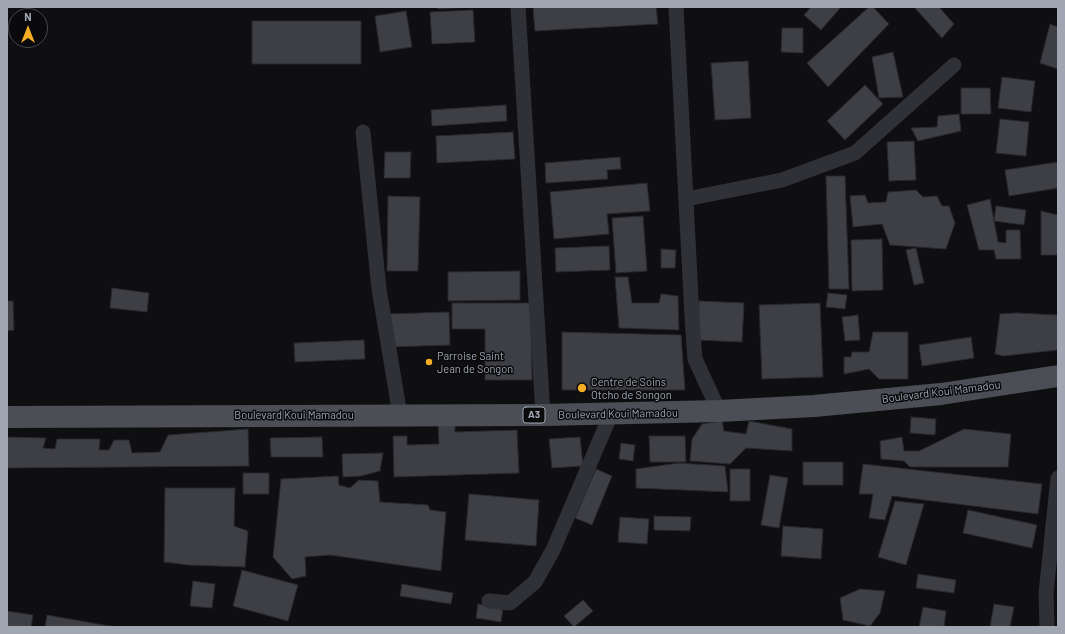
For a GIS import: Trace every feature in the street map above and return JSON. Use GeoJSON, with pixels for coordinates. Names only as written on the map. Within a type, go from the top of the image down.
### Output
{"type":"FeatureCollection","features":[{"type":"Feature","properties":{"kind":"main road","name":"Boulevard Koui Mamadou"},"geometry":{"type":"LineString","coordinates":[[7,417],[400,415],[543,416],[719,411],[814,406],[941,394],[1058,376]]}},
{"type":"Feature","properties":{"kind":"street"},"geometry":{"type":"LineString","coordinates":[[518,7],[543,416]]}},
{"type":"Feature","properties":{"kind":"street"},"geometry":{"type":"LineString","coordinates":[[676,7],[692,317],[696,359],[719,411]]}},
{"type":"Feature","properties":{"kind":"street"},"geometry":{"type":"LineString","coordinates":[[686,199],[782,180],[855,153],[954,65]]}},
{"type":"Feature","properties":{"kind":"street"},"geometry":{"type":"LineString","coordinates":[[363,132],[379,289],[400,415]]}},
{"type":"Feature","properties":{"kind":"street"},"geometry":{"type":"LineString","coordinates":[[489,601],[510,603],[535,582],[553,550],[611,414]]}},
{"type":"Feature","properties":{"kind":"street"},"geometry":{"type":"LineString","coordinates":[[1047,627],[1046,593],[1058,478]]}},
{"type":"Feature","properties":{"kind":"building"},"geometry":{"type":"Polygon","coordinates":[[[438,7],[468,7],[438,9],[438,7]]]}},
{"type":"Feature","properties":{"kind":"building"},"geometry":{"type":"Polygon","coordinates":[[[533,7],[656,7],[658,24],[535,31],[533,7]]]}},
{"type":"Feature","properties":{"kind":"building"},"geometry":{"type":"Polygon","coordinates":[[[811,7],[841,7],[821,30],[804,15],[811,7]]]}},
{"type":"Feature","properties":{"kind":"building"},"geometry":{"type":"Polygon","coordinates":[[[869,7],[873,7],[889,24],[828,87],[807,63],[869,7]]]}},
{"type":"Feature","properties":{"kind":"building"},"geometry":{"type":"Polygon","coordinates":[[[914,7],[939,7],[954,24],[942,38],[914,7]]]}},
{"type":"Feature","properties":{"kind":"building"},"geometry":{"type":"Polygon","coordinates":[[[473,10],[475,42],[432,44],[430,12],[473,10]]]}},
{"type":"Feature","properties":{"kind":"building"},"geometry":{"type":"Polygon","coordinates":[[[406,11],[412,47],[380,52],[375,16],[406,11]]]}},
{"type":"Feature","properties":{"kind":"building"},"geometry":{"type":"Polygon","coordinates":[[[252,21],[361,21],[361,64],[252,64],[252,21]]]}},
{"type":"Feature","properties":{"kind":"building"},"geometry":{"type":"Polygon","coordinates":[[[1050,24],[1058,27],[1058,69],[1040,63],[1050,24]]]}},
{"type":"Feature","properties":{"kind":"building"},"geometry":{"type":"Polygon","coordinates":[[[782,28],[803,28],[803,53],[781,52],[782,28]]]}},
{"type":"Feature","properties":{"kind":"building"},"geometry":{"type":"Polygon","coordinates":[[[893,52],[903,97],[879,98],[872,57],[893,52]]]}},
{"type":"Feature","properties":{"kind":"building"},"geometry":{"type":"Polygon","coordinates":[[[748,61],[751,118],[715,120],[711,63],[748,61]]]}},
{"type":"Feature","properties":{"kind":"building"},"geometry":{"type":"Polygon","coordinates":[[[1002,77],[1035,81],[1031,112],[998,108],[1002,77]]]}},
{"type":"Feature","properties":{"kind":"building"},"geometry":{"type":"Polygon","coordinates":[[[865,85],[883,104],[845,140],[827,121],[865,85]]]}},
{"type":"Feature","properties":{"kind":"building"},"geometry":{"type":"Polygon","coordinates":[[[961,88],[990,88],[991,114],[961,114],[961,88]]]}},
{"type":"Feature","properties":{"kind":"building"},"geometry":{"type":"Polygon","coordinates":[[[506,105],[507,121],[432,126],[431,110],[506,105]]]}},
{"type":"Feature","properties":{"kind":"building"},"geometry":{"type":"Polygon","coordinates":[[[959,114],[961,131],[918,141],[911,128],[937,127],[938,116],[959,114]]]}},
{"type":"Feature","properties":{"kind":"building"},"geometry":{"type":"Polygon","coordinates":[[[1000,119],[1029,122],[1026,156],[996,153],[1000,119]]]}},
{"type":"Feature","properties":{"kind":"building"},"geometry":{"type":"Polygon","coordinates":[[[513,132],[515,159],[437,163],[436,136],[513,132]]]}},
{"type":"Feature","properties":{"kind":"building"},"geometry":{"type":"Polygon","coordinates":[[[914,141],[916,180],[889,181],[887,142],[914,141]]]}},
{"type":"Feature","properties":{"kind":"building"},"geometry":{"type":"Polygon","coordinates":[[[385,152],[411,152],[410,178],[384,178],[385,152]]]}},
{"type":"Feature","properties":{"kind":"building"},"geometry":{"type":"Polygon","coordinates":[[[620,157],[621,169],[607,170],[608,179],[546,183],[545,163],[620,157]]]}},
{"type":"Feature","properties":{"kind":"building"},"geometry":{"type":"Polygon","coordinates":[[[1058,162],[1058,188],[1009,196],[1005,170],[1058,162]]]}},
{"type":"Feature","properties":{"kind":"building"},"geometry":{"type":"Polygon","coordinates":[[[826,176],[845,176],[849,289],[829,289],[826,176]]]}},
{"type":"Feature","properties":{"kind":"building"},"geometry":{"type":"Polygon","coordinates":[[[647,183],[650,211],[607,214],[609,234],[554,239],[550,192],[647,183]]]}},
{"type":"Feature","properties":{"kind":"building"},"geometry":{"type":"Polygon","coordinates":[[[916,190],[923,197],[937,196],[942,206],[949,206],[955,223],[946,249],[890,245],[882,224],[853,227],[850,196],[865,195],[868,203],[886,202],[888,192],[916,190]]]}},
{"type":"Feature","properties":{"kind":"building"},"geometry":{"type":"Polygon","coordinates":[[[388,196],[420,197],[418,271],[387,271],[388,196]]]}},
{"type":"Feature","properties":{"kind":"building"},"geometry":{"type":"Polygon","coordinates":[[[990,199],[998,242],[1006,243],[1006,230],[1020,230],[1021,259],[996,259],[994,250],[979,250],[967,205],[990,199]]]}},
{"type":"Feature","properties":{"kind":"building"},"geometry":{"type":"Polygon","coordinates":[[[996,206],[1026,210],[1024,225],[994,221],[996,206]]]}},
{"type":"Feature","properties":{"kind":"building"},"geometry":{"type":"Polygon","coordinates":[[[1041,211],[1058,215],[1058,255],[1041,255],[1041,211]]]}},
{"type":"Feature","properties":{"kind":"building"},"geometry":{"type":"Polygon","coordinates":[[[643,216],[647,271],[616,273],[612,218],[643,216]]]}},
{"type":"Feature","properties":{"kind":"building"},"geometry":{"type":"Polygon","coordinates":[[[882,239],[883,290],[852,291],[851,240],[882,239]]]}},
{"type":"Feature","properties":{"kind":"building"},"geometry":{"type":"Polygon","coordinates":[[[609,246],[610,270],[556,272],[555,248],[609,246]]]}},
{"type":"Feature","properties":{"kind":"building"},"geometry":{"type":"Polygon","coordinates":[[[916,248],[924,283],[914,285],[906,250],[916,248]]]}},
{"type":"Feature","properties":{"kind":"building"},"geometry":{"type":"Polygon","coordinates":[[[661,249],[676,250],[675,268],[661,268],[661,249]]]}},
{"type":"Feature","properties":{"kind":"building"},"geometry":{"type":"Polygon","coordinates":[[[520,271],[520,300],[448,301],[448,272],[520,271]]]}},
{"type":"Feature","properties":{"kind":"building"},"geometry":{"type":"Polygon","coordinates":[[[615,277],[628,277],[632,303],[659,303],[661,294],[678,296],[679,330],[619,328],[615,277]]]}},
{"type":"Feature","properties":{"kind":"building"},"geometry":{"type":"Polygon","coordinates":[[[112,288],[149,293],[147,312],[110,308],[112,288]]]}},
{"type":"Feature","properties":{"kind":"building"},"geometry":{"type":"Polygon","coordinates":[[[828,293],[847,295],[845,309],[826,307],[828,293]]]}},
{"type":"Feature","properties":{"kind":"building"},"geometry":{"type":"Polygon","coordinates":[[[7,301],[13,301],[14,330],[7,331],[7,301]]]}},
{"type":"Feature","properties":{"kind":"building"},"geometry":{"type":"Polygon","coordinates":[[[699,301],[744,303],[742,342],[697,340],[699,301]]]}},
{"type":"Feature","properties":{"kind":"building"},"geometry":{"type":"Polygon","coordinates":[[[452,303],[531,303],[532,380],[485,380],[485,329],[452,329],[452,303]]]}},
{"type":"Feature","properties":{"kind":"building"},"geometry":{"type":"Polygon","coordinates":[[[820,303],[823,377],[762,379],[759,305],[820,303]]]}},
{"type":"Feature","properties":{"kind":"building"},"geometry":{"type":"Polygon","coordinates":[[[449,312],[450,345],[391,347],[390,314],[449,312]]]}},
{"type":"Feature","properties":{"kind":"building"},"geometry":{"type":"Polygon","coordinates":[[[1017,313],[1058,315],[1058,350],[1003,356],[995,354],[1000,314],[1017,313]]]}},
{"type":"Feature","properties":{"kind":"building"},"geometry":{"type":"Polygon","coordinates":[[[858,315],[860,340],[845,341],[842,317],[858,315]]]}},
{"type":"Feature","properties":{"kind":"building"},"geometry":{"type":"Polygon","coordinates":[[[562,332],[681,335],[685,390],[562,390],[562,332]]]}},
{"type":"Feature","properties":{"kind":"building"},"geometry":{"type":"Polygon","coordinates":[[[873,332],[908,332],[908,379],[879,379],[869,369],[844,374],[844,357],[851,357],[852,352],[869,352],[873,332]]]}},
{"type":"Feature","properties":{"kind":"building"},"geometry":{"type":"Polygon","coordinates":[[[971,337],[974,358],[922,366],[919,345],[971,337]]]}},
{"type":"Feature","properties":{"kind":"building"},"geometry":{"type":"Polygon","coordinates":[[[364,340],[365,359],[295,362],[294,343],[364,340]]]}},
{"type":"Feature","properties":{"kind":"building"},"geometry":{"type":"Polygon","coordinates":[[[911,417],[936,419],[935,435],[910,433],[911,417]]]}},
{"type":"Feature","properties":{"kind":"building"},"geometry":{"type":"Polygon","coordinates":[[[722,421],[724,431],[746,434],[749,421],[792,429],[792,451],[746,448],[730,464],[690,461],[692,439],[702,424],[722,421]]]}},
{"type":"Feature","properties":{"kind":"building"},"geometry":{"type":"Polygon","coordinates":[[[438,422],[455,422],[455,432],[517,430],[519,473],[394,477],[393,436],[407,436],[407,445],[439,444],[438,422]]]}},
{"type":"Feature","properties":{"kind":"building"},"geometry":{"type":"Polygon","coordinates":[[[248,429],[249,466],[7,468],[7,437],[46,438],[43,448],[55,449],[57,439],[100,439],[99,450],[109,450],[114,440],[129,440],[132,453],[160,452],[168,435],[248,429]]]}},
{"type":"Feature","properties":{"kind":"building"},"geometry":{"type":"Polygon","coordinates":[[[964,429],[1011,434],[1008,467],[910,467],[904,461],[881,459],[880,441],[902,437],[904,451],[919,451],[964,429]]]}},
{"type":"Feature","properties":{"kind":"building"},"geometry":{"type":"Polygon","coordinates":[[[649,436],[685,436],[686,462],[650,462],[649,436]]]}},
{"type":"Feature","properties":{"kind":"building"},"geometry":{"type":"Polygon","coordinates":[[[322,437],[323,457],[271,457],[270,438],[322,437]]]}},
{"type":"Feature","properties":{"kind":"building"},"geometry":{"type":"Polygon","coordinates":[[[580,437],[583,466],[552,468],[549,439],[580,437]]]}},
{"type":"Feature","properties":{"kind":"building"},"geometry":{"type":"Polygon","coordinates":[[[621,443],[635,445],[633,461],[619,459],[621,443]]]}},
{"type":"Feature","properties":{"kind":"building"},"geometry":{"type":"Polygon","coordinates":[[[383,453],[380,471],[361,476],[343,477],[342,454],[383,453]]]}},
{"type":"Feature","properties":{"kind":"building"},"geometry":{"type":"Polygon","coordinates":[[[803,462],[843,462],[843,485],[803,485],[803,462]]]}},
{"type":"Feature","properties":{"kind":"building"},"geometry":{"type":"Polygon","coordinates":[[[679,463],[725,466],[728,492],[636,488],[636,469],[679,463]]]}},
{"type":"Feature","properties":{"kind":"building"},"geometry":{"type":"Polygon","coordinates":[[[863,464],[1042,484],[1038,514],[892,496],[885,520],[869,518],[873,494],[859,494],[863,464]]]}},
{"type":"Feature","properties":{"kind":"building"},"geometry":{"type":"Polygon","coordinates":[[[596,469],[612,476],[592,525],[575,518],[596,469]]]}},
{"type":"Feature","properties":{"kind":"building"},"geometry":{"type":"Polygon","coordinates":[[[730,469],[750,469],[750,501],[730,501],[730,469]]]}},
{"type":"Feature","properties":{"kind":"building"},"geometry":{"type":"Polygon","coordinates":[[[243,473],[269,473],[269,494],[243,494],[243,473]]]}},
{"type":"Feature","properties":{"kind":"building"},"geometry":{"type":"Polygon","coordinates":[[[770,475],[788,478],[779,528],[761,525],[770,475]]]}},
{"type":"Feature","properties":{"kind":"building"},"geometry":{"type":"Polygon","coordinates":[[[338,476],[339,485],[350,488],[359,480],[378,481],[380,502],[428,505],[430,510],[446,512],[441,571],[330,555],[305,557],[306,576],[292,579],[273,557],[281,479],[338,476]]]}},
{"type":"Feature","properties":{"kind":"building"},"geometry":{"type":"Polygon","coordinates":[[[165,488],[235,488],[234,526],[248,531],[245,567],[188,565],[164,562],[165,488]]]}},
{"type":"Feature","properties":{"kind":"building"},"geometry":{"type":"Polygon","coordinates":[[[469,494],[539,500],[536,546],[465,540],[469,494]]]}},
{"type":"Feature","properties":{"kind":"building"},"geometry":{"type":"Polygon","coordinates":[[[895,501],[924,504],[906,565],[878,557],[895,501]]]}},
{"type":"Feature","properties":{"kind":"building"},"geometry":{"type":"Polygon","coordinates":[[[968,510],[1037,525],[1032,548],[963,533],[968,510]]]}},
{"type":"Feature","properties":{"kind":"building"},"geometry":{"type":"Polygon","coordinates":[[[654,516],[691,517],[690,531],[654,530],[654,516]]]}},
{"type":"Feature","properties":{"kind":"building"},"geometry":{"type":"Polygon","coordinates":[[[620,517],[649,519],[647,544],[618,542],[620,517]]]}},
{"type":"Feature","properties":{"kind":"building"},"geometry":{"type":"Polygon","coordinates":[[[783,526],[823,529],[821,559],[781,556],[783,526]]]}},
{"type":"Feature","properties":{"kind":"building"},"geometry":{"type":"Polygon","coordinates":[[[242,570],[298,585],[288,621],[233,606],[242,570]]]}},
{"type":"Feature","properties":{"kind":"building"},"geometry":{"type":"Polygon","coordinates":[[[918,574],[956,580],[954,593],[916,588],[918,574]]]}},
{"type":"Feature","properties":{"kind":"building"},"geometry":{"type":"Polygon","coordinates":[[[193,581],[215,584],[212,608],[190,606],[193,581]]]}},
{"type":"Feature","properties":{"kind":"building"},"geometry":{"type":"Polygon","coordinates":[[[402,584],[453,593],[451,604],[400,596],[402,584]]]}},
{"type":"Feature","properties":{"kind":"building"},"geometry":{"type":"Polygon","coordinates":[[[860,589],[885,591],[880,613],[870,626],[843,620],[840,598],[860,589]]]}},
{"type":"Feature","properties":{"kind":"building"},"geometry":{"type":"Polygon","coordinates":[[[583,600],[593,611],[574,627],[564,616],[583,600]]]}},
{"type":"Feature","properties":{"kind":"building"},"geometry":{"type":"Polygon","coordinates":[[[478,604],[503,608],[501,622],[476,618],[478,604]]]}},
{"type":"Feature","properties":{"kind":"building"},"geometry":{"type":"Polygon","coordinates":[[[994,604],[1014,607],[1010,627],[990,627],[994,604]]]}},
{"type":"Feature","properties":{"kind":"building"},"geometry":{"type":"Polygon","coordinates":[[[923,607],[946,611],[944,627],[919,627],[923,607]]]}},
{"type":"Feature","properties":{"kind":"building"},"geometry":{"type":"Polygon","coordinates":[[[7,611],[33,615],[31,627],[7,627],[7,611]]]}},
{"type":"Feature","properties":{"kind":"building"},"geometry":{"type":"Polygon","coordinates":[[[47,615],[115,627],[45,627],[47,615]]]}},
{"type":"Feature","properties":{"kind":"place","name":"Parroise Saint Jean de Songon"},"geometry":{"type":"Point","coordinates":[429,362]}},
{"type":"Feature","properties":{"kind":"place","name":"Centre de Soins Otcho de Songon"},"geometry":{"type":"Point","coordinates":[582,388]}}]}
